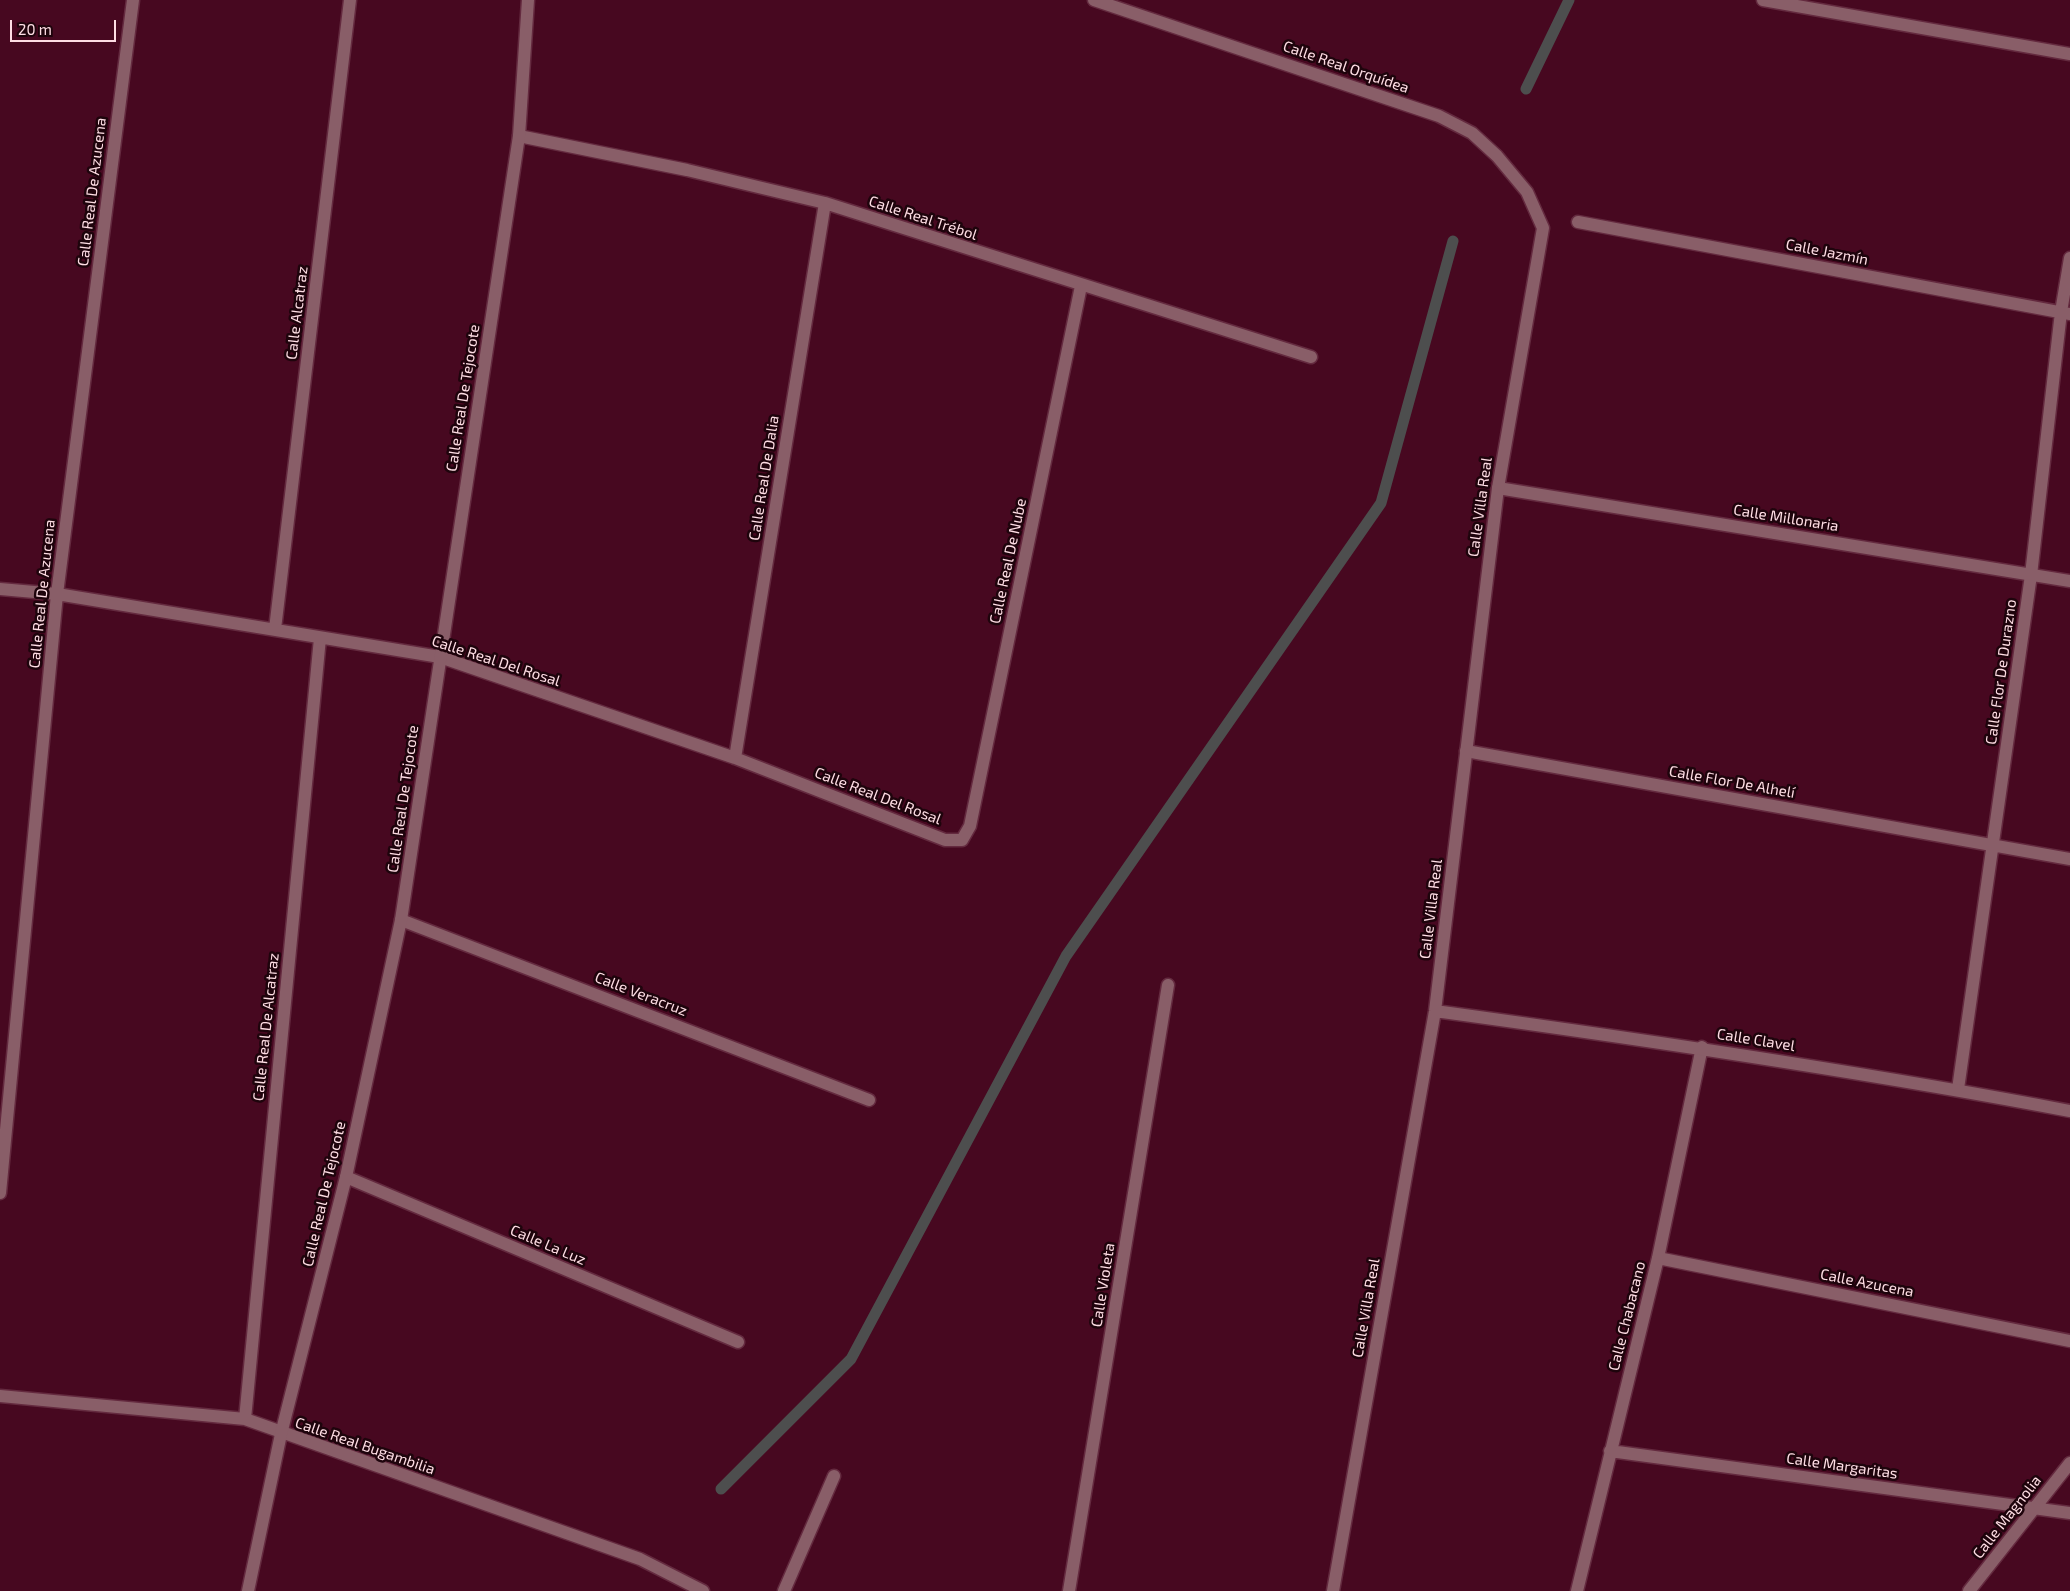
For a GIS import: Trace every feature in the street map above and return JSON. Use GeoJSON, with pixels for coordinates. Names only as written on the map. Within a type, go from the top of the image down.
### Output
{"type":"FeatureCollection","features":[{"type":"Feature","properties":{"kind":"street","name":"Calle Real De Azucena"},"geometry":{"type":"LineString","coordinates":[[0,1193],[57,594],[133,0]]}},
{"type":"Feature","properties":{"kind":"street","name":"Calle Alcatraz"},"geometry":{"type":"LineString","coordinates":[[275,629],[350,0]]}},
{"type":"Feature","properties":{"kind":"street","name":"Calle Real De Tejocote"},"geometry":{"type":"LineString","coordinates":[[248,1591],[281,1434],[346,1177],[402,920],[519,136],[528,0]]}},
{"type":"Feature","properties":{"kind":"street","name":"Calle Real Orquídea"},"geometry":{"type":"LineString","coordinates":[[1094,0],[1439,116],[1472,134],[1497,156],[1527,192],[1543,228]]}},
{"type":"Feature","properties":{"kind":"street"},"geometry":{"type":"LineString","coordinates":[[1763,0],[2070,54]]}},
{"type":"Feature","properties":{"kind":"street","name":"Calle Real Trébol"},"geometry":{"type":"LineString","coordinates":[[519,136],[687,170],[825,203],[1081,286],[1311,357]]}},
{"type":"Feature","properties":{"kind":"street","name":"Calle Real De Dalia"},"geometry":{"type":"LineString","coordinates":[[735,758],[825,203]]}},
{"type":"Feature","properties":{"kind":"street","name":"Calle Jazmín"},"geometry":{"type":"LineString","coordinates":[[1578,222],[2065,313]]}},
{"type":"Feature","properties":{"kind":"street","name":"Calle Villa Real"},"geometry":{"type":"LineString","coordinates":[[1333,1591],[1435,1011],[1498,488],[1543,228]]}},
{"type":"Feature","properties":{"kind":"street","name":"Calle Flor De Durazno"},"geometry":{"type":"LineString","coordinates":[[1958,1090],[2031,575],[2065,313],[2070,258]]}},
{"type":"Feature","properties":{"kind":"street","name":"Calle Real De Nube"},"geometry":{"type":"LineString","coordinates":[[962,840],[970,826],[1081,286]]}},
{"type":"Feature","properties":{"kind":"street","name":"Calle Millonaria"},"geometry":{"type":"LineString","coordinates":[[1498,488],[2070,581]]}},
{"type":"Feature","properties":{"kind":"street","name":"Calle Real Del Rosal"},"geometry":{"type":"LineString","coordinates":[[0,589],[57,594],[440,657],[735,758],[945,840],[962,840]]}},
{"type":"Feature","properties":{"kind":"street","name":"Calle Real De Alcatraz"},"geometry":{"type":"LineString","coordinates":[[245,1419],[320,638]]}},
{"type":"Feature","properties":{"kind":"street","name":"Calle Flor De Alhelí"},"geometry":{"type":"LineString","coordinates":[[1466,751],[2070,859]]}},
{"type":"Feature","properties":{"kind":"street","name":"Calle Veracruz"},"geometry":{"type":"LineString","coordinates":[[402,920],[869,1100]]}},
{"type":"Feature","properties":{"kind":"street","name":"Calle Violeta"},"geometry":{"type":"LineString","coordinates":[[1069,1591],[1168,985]]}},
{"type":"Feature","properties":{"kind":"street","name":"Calle Clavel"},"geometry":{"type":"LineString","coordinates":[[1435,1011],[1702,1047],[2070,1111]]}},
{"type":"Feature","properties":{"kind":"street","name":"Calle Chabacano"},"geometry":{"type":"LineString","coordinates":[[1577,1591],[1658,1258],[1702,1047]]}},
{"type":"Feature","properties":{"kind":"street","name":"Calle La Luz"},"geometry":{"type":"LineString","coordinates":[[346,1177],[738,1342]]}},
{"type":"Feature","properties":{"kind":"street","name":"Calle Azucena"},"geometry":{"type":"LineString","coordinates":[[1658,1258],[2070,1341]]}},
{"type":"Feature","properties":{"kind":"street","name":"Calle Real Bugambilia"},"geometry":{"type":"LineString","coordinates":[[0,1396],[245,1419],[281,1434],[640,1559],[703,1591]]}},
{"type":"Feature","properties":{"kind":"street","name":"Calle Margaritas"},"geometry":{"type":"LineString","coordinates":[[1610,1451],[2070,1513]]}},
{"type":"Feature","properties":{"kind":"street","name":"Calle Magnolia"},"geometry":{"type":"LineString","coordinates":[[1968,1591],[2070,1463]]}},
{"type":"Feature","properties":{"kind":"street"},"geometry":{"type":"LineString","coordinates":[[784,1591],[834,1476]]}},
{"type":"Feature","properties":{"kind":"waterway"},"geometry":{"type":"LineString","coordinates":[[1526,89],[1569,0]]}},
{"type":"Feature","properties":{"kind":"waterway"},"geometry":{"type":"LineString","coordinates":[[721,1489],[851,1359],[1066,956],[1381,503],[1453,241]]}}]}
